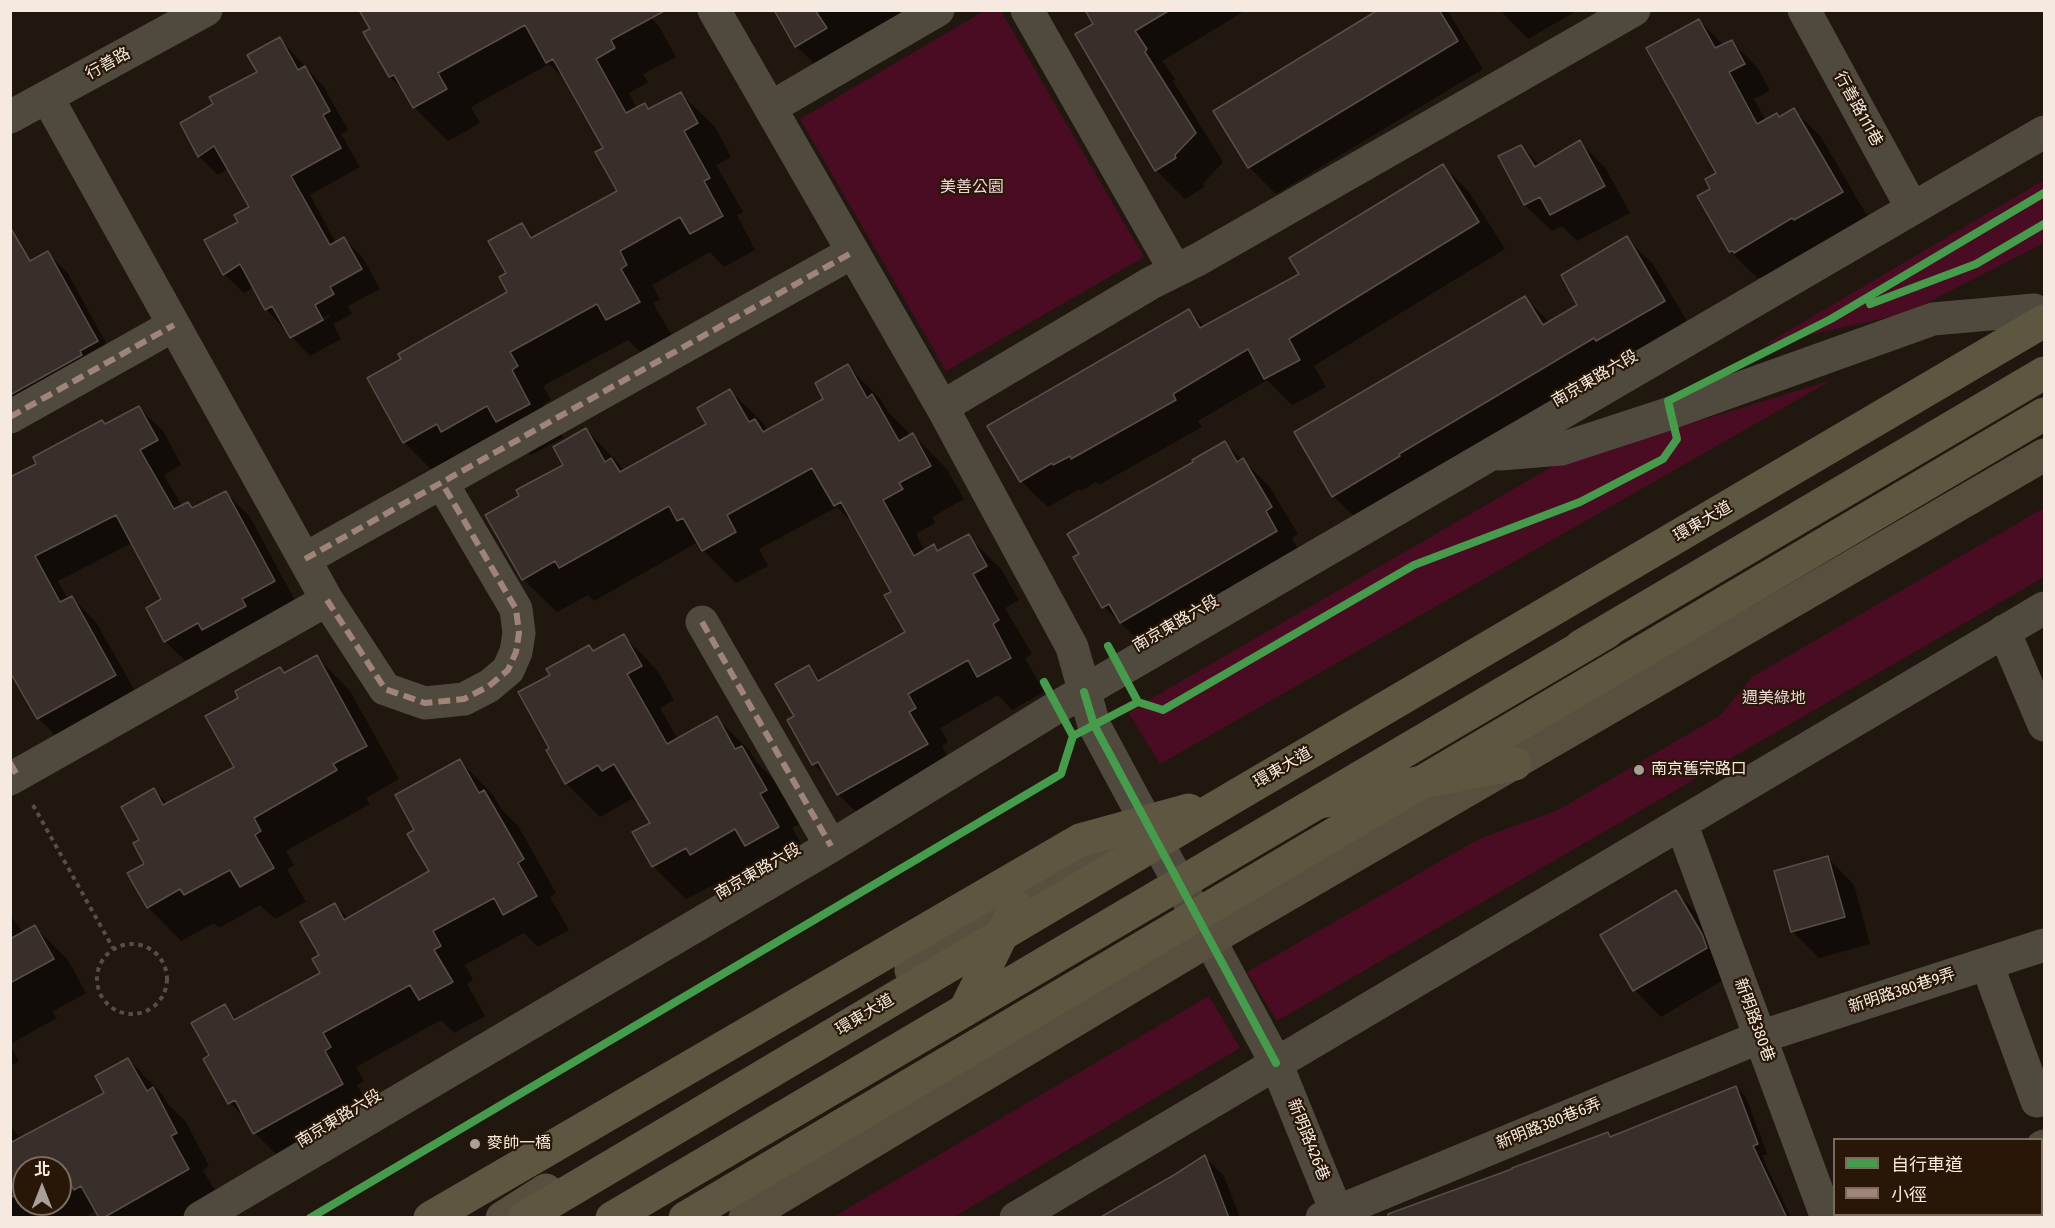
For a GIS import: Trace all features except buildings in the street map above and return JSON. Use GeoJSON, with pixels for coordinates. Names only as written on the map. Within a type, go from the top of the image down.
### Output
{"type":"FeatureCollection","features":[{"type":"Feature","properties":{"kind":"highway","name":"環東大道"},"geometry":{"type":"LineString","coordinates":[[524,1218],[1232,798],[2041,312]]}},
{"type":"Feature","properties":{"kind":"highway"},"geometry":{"type":"LineString","coordinates":[[606,1218],[2044,373]]}},
{"type":"Feature","properties":{"kind":"highway"},"geometry":{"type":"LineString","coordinates":[[685,1218],[2044,414]]}},
{"type":"Feature","properties":{"kind":"highway"},"geometry":{"type":"LineString","coordinates":[[612,1218],[1607,632],[1761,580]]}},
{"type":"Feature","properties":{"kind":"highway"},"geometry":{"type":"LineString","coordinates":[[1313,804],[1515,764]]}},
{"type":"Feature","properties":{"kind":"highway"},"geometry":{"type":"LineString","coordinates":[[430,1218],[1080,840],[1232,798]]}},
{"type":"Feature","properties":{"kind":"highway"},"geometry":{"type":"LineString","coordinates":[[967,1006],[1016,906]]}},
{"type":"Feature","properties":{"kind":"main road"},"geometry":{"type":"LineString","coordinates":[[502,1218],[1016,906],[2041,312]]}},
{"type":"Feature","properties":{"kind":"main road"},"geometry":{"type":"LineString","coordinates":[[745,1218],[1210,940],[2044,455]]}},
{"type":"Feature","properties":{"kind":"street","name":"新明路426巷"},"geometry":{"type":"LineString","coordinates":[[714,10],[942,407],[1072,647],[1094,725],[1276,1063],[1333,1215]]}},
{"type":"Feature","properties":{"kind":"street"},"geometry":{"type":"LineString","coordinates":[[770,108],[938,10]]}},
{"type":"Feature","properties":{"kind":"street"},"geometry":{"type":"LineString","coordinates":[[1027,10],[1175,270]]}},
{"type":"Feature","properties":{"kind":"street"},"geometry":{"type":"LineString","coordinates":[[942,407],[1151,283],[1209,253],[1634,10]]}},
{"type":"Feature","properties":{"kind":"street","name":"行善路111巷"},"geometry":{"type":"LineString","coordinates":[[1804,10],[1912,208]]}},
{"type":"Feature","properties":{"kind":"street","name":"行善路"},"geometry":{"type":"LineString","coordinates":[[10,117],[205,11]]}},
{"type":"Feature","properties":{"kind":"street"},"geometry":{"type":"LineString","coordinates":[[47,97],[327,600],[385,689],[425,703],[464,699],[489,686],[508,670],[516,652],[519,633],[516,609],[442,483]]}},
{"type":"Feature","properties":{"kind":"street","name":"南京東路六段"},"geometry":{"type":"LineString","coordinates":[[200,1218],[831,846],[1084,692],[2044,132]]}},
{"type":"Feature","properties":{"kind":"street"},"geometry":{"type":"LineString","coordinates":[[305,559],[853,252]]}},
{"type":"Feature","properties":{"kind":"street"},"geometry":{"type":"LineString","coordinates":[[1492,455],[1561,449],[1662,416],[1933,319],[2041,312]]}},
{"type":"Feature","properties":{"kind":"street"},"geometry":{"type":"LineString","coordinates":[[10,417],[174,325]]}},
{"type":"Feature","properties":{"kind":"street"},"geometry":{"type":"LineString","coordinates":[[13,772],[327,600]]}},
{"type":"Feature","properties":{"kind":"street"},"geometry":{"type":"LineString","coordinates":[[1016,1218],[2044,608]]}},
{"type":"Feature","properties":{"kind":"street"},"geometry":{"type":"LineString","coordinates":[[702,622],[831,846]]}},
{"type":"Feature","properties":{"kind":"street"},"geometry":{"type":"LineString","coordinates":[[2004,631],[2044,725]]}},
{"type":"Feature","properties":{"kind":"street","name":"新明路380巷"},"geometry":{"type":"LineString","coordinates":[[1681,823],[1827,1218]]}},
{"type":"Feature","properties":{"kind":"street","name":"新明路380巷9弄"},"geometry":{"type":"LineString","coordinates":[[1760,1037],[2044,945]]}},
{"type":"Feature","properties":{"kind":"street"},"geometry":{"type":"LineString","coordinates":[[1987,964],[2037,1101]]}},
{"type":"Feature","properties":{"kind":"street","name":"新明路380巷6弄"},"geometry":{"type":"LineString","coordinates":[[1333,1215],[1760,1037]]}},
{"type":"Feature","properties":{"kind":"path"},"geometry":{"type":"LineString","coordinates":[[13,772],[113,948]]}},
{"type":"Feature","properties":{"kind":"path"},"geometry":{"type":"LineString","coordinates":[[125,944],[137,944],[159,955],[165,966],[167,980],[165,992],[159,1002],[149,1010],[139,1014],[126,1014],[105,1002],[98,992],[96,980],[98,967],[113,948],[125,944]]}},
{"type":"Feature","properties":{"kind":"green space","name":"美善公園"},"geometry":{"type":"Polygon","coordinates":[[[984,11],[1001,11],[1144,257],[946,371],[800,119],[984,11]]]}},
{"type":"Feature","properties":{"kind":"green space"},"geometry":{"type":"Polygon","coordinates":[[[2044,180],[2044,243],[1907,313],[1764,345],[2044,180]]]}},
{"type":"Feature","properties":{"kind":"green space"},"geometry":{"type":"Polygon","coordinates":[[[1832,380],[1160,764],[1128,712],[1555,465],[1832,380]]]}},
{"type":"Feature","properties":{"kind":"green space","name":"週美綠地"},"geometry":{"type":"Polygon","coordinates":[[[2044,508],[2044,577],[1277,1021],[1247,972],[1479,839],[1558,810],[1721,715],[1752,677],[2044,508]]]}},
{"type":"Feature","properties":{"kind":"green space"},"geometry":{"type":"Polygon","coordinates":[[[1209,996],[1240,1048],[954,1217],[833,1217],[1209,996]]]}},
{"type":"Feature","properties":{"kind":"marked path"},"geometry":{"type":"LineString","coordinates":[[305,559],[853,252]]}},
{"type":"Feature","properties":{"kind":"marked path"},"geometry":{"type":"LineString","coordinates":[[10,417],[174,325]]}},
{"type":"Feature","properties":{"kind":"marked path"},"geometry":{"type":"LineString","coordinates":[[327,600],[385,689],[425,703],[464,699],[489,686],[508,670],[516,652],[519,633],[516,609],[442,483]]}},
{"type":"Feature","properties":{"kind":"marked path"},"geometry":{"type":"LineString","coordinates":[[702,622],[831,846]]}},
{"type":"Feature","properties":{"kind":"marked path"},"geometry":{"type":"LineString","coordinates":[[10,763],[17,775]]}},
{"type":"Feature","properties":{"kind":"cycle path"},"geometry":{"type":"LineString","coordinates":[[1138,702],[1163,710],[1414,565],[1580,502],[1663,459],[1677,439],[1668,401],[1831,319],[2044,193]]}},
{"type":"Feature","properties":{"kind":"cycle path"},"geometry":{"type":"LineString","coordinates":[[1870,304],[1976,264],[2044,224]]}},
{"type":"Feature","properties":{"kind":"cycle path"},"geometry":{"type":"LineString","coordinates":[[1044,682],[1073,736],[1138,702],[1108,646]]}},
{"type":"Feature","properties":{"kind":"cycle path"},"geometry":{"type":"LineString","coordinates":[[1084,692],[1094,725],[1276,1063]]}},
{"type":"Feature","properties":{"kind":"cycle path"},"geometry":{"type":"LineString","coordinates":[[310,1218],[1061,774],[1073,736]]}},
{"type":"Feature","properties":{"kind":"place","name":"南京舊宗路口"},"geometry":{"type":"Point","coordinates":[1639,770]}},
{"type":"Feature","properties":{"kind":"place","name":"麥帥一橋"},"geometry":{"type":"Point","coordinates":[475,1144]}}]}
